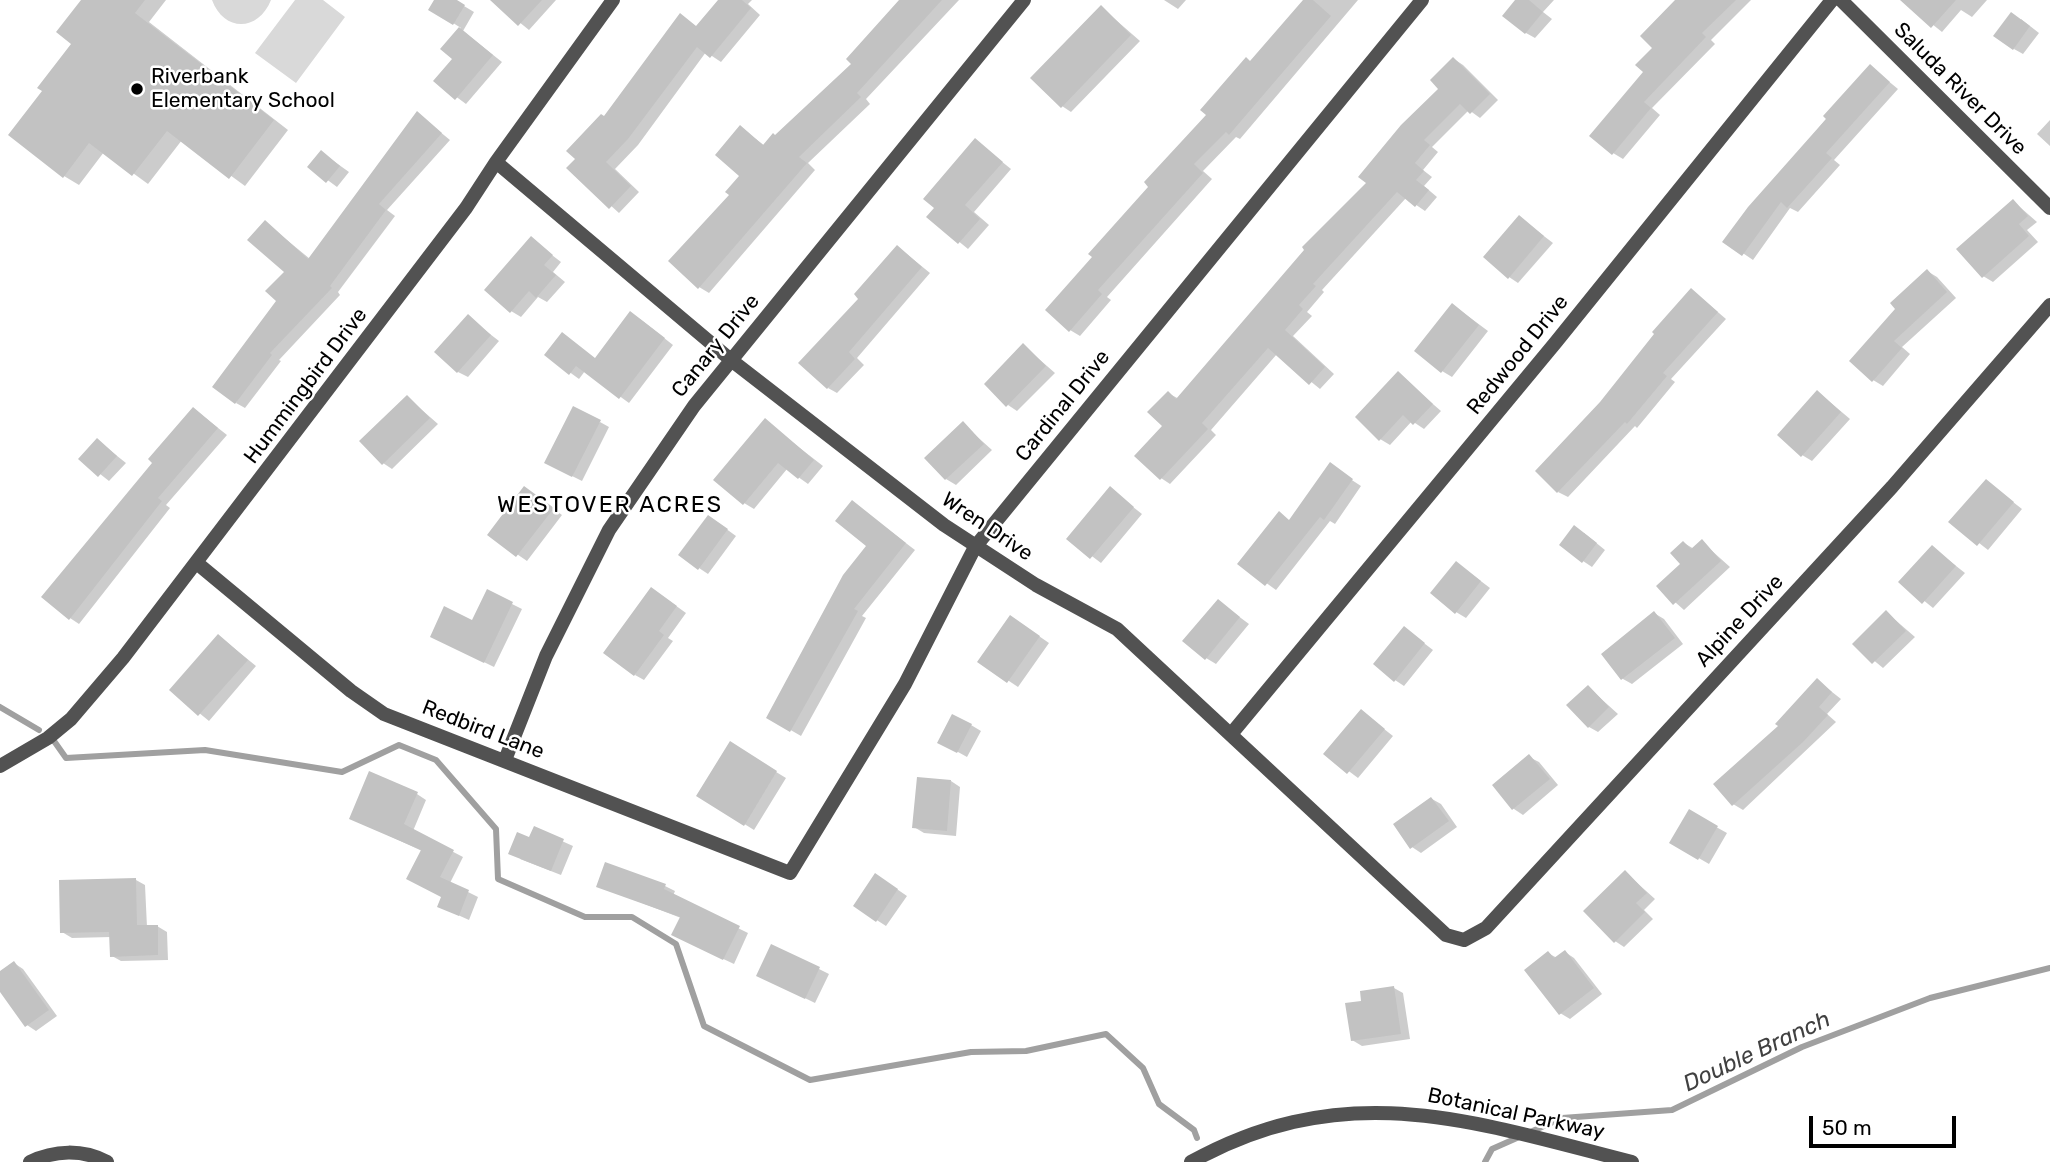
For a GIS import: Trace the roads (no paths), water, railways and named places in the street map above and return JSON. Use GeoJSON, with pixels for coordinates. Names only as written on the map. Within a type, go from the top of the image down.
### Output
{"type":"FeatureCollection","features":[{"type":"Feature","properties":{"kind":"street","name":"Hummingbird Drive"},"geometry":{"type":"LineString","coordinates":[[0,766],[48,738],[71,719],[198,564],[467,208],[496,162],[613,0]]}},
{"type":"Feature","properties":{"kind":"street","name":"Canary Drive"},"geometry":{"type":"LineString","coordinates":[[505,760],[546,656],[609,530],[694,406],[1024,0]]}},
{"type":"Feature","properties":{"kind":"street","name":"Cardinal Drive"},"geometry":{"type":"LineString","coordinates":[[789,873],[905,684],[975,547],[1422,0]]}},
{"type":"Feature","properties":{"kind":"street","name":"Redwood Drive"},"geometry":{"type":"LineString","coordinates":[[1232,733],[1564,332],[1832,0]]}},
{"type":"Feature","properties":{"kind":"street","name":"Saluda River Drive"},"geometry":{"type":"LineString","coordinates":[[1841,0],[2050,208]]}},
{"type":"Feature","properties":{"kind":"street","name":"Wren Drive"},"geometry":{"type":"LineString","coordinates":[[496,162],[731,360],[975,547],[1118,629],[1446,935]]}},
{"type":"Feature","properties":{"kind":"street","name":"Alpine Drive"},"geometry":{"type":"LineString","coordinates":[[1446,935],[1464,940],[1486,928],[1892,487],[2050,304]]}},
{"type":"Feature","properties":{"kind":"street","name":"Redbird Lane"},"geometry":{"type":"LineString","coordinates":[[198,564],[351,691],[384,714],[789,873]]}},
{"type":"Feature","properties":{"kind":"street","name":"Botanical Parkway"},"geometry":{"type":"LineString","coordinates":[[1191,1162],[1253,1132],[1320,1115],[1376,1112],[1423,1114],[1632,1162]]}},
{"type":"Feature","properties":{"kind":"street"},"geometry":{"type":"LineString","coordinates":[[30,1162],[60,1152],[80,1153],[107,1162]]}},
{"type":"Feature","properties":{"kind":"waterway"},"geometry":{"type":"LineString","coordinates":[[0,707],[39,730]]}},
{"type":"Feature","properties":{"kind":"waterway"},"geometry":{"type":"LineString","coordinates":[[54,741],[66,758],[205,750],[342,772],[399,745],[436,760],[496,829],[498,879],[585,917],[632,917],[676,944],[704,1026],[810,1080],[971,1052],[1026,1051],[1106,1034],[1143,1068],[1159,1104],[1194,1130],[1197,1138]]}},
{"type":"Feature","properties":{"kind":"waterway","name":"Double Branch"},"geometry":{"type":"LineString","coordinates":[[1485,1162],[1492,1149],[1562,1118],[1672,1110],[1802,1047],[1930,998],[2050,968]]}},
{"type":"Feature","properties":{"kind":"place","name":"Riverbank Elementary School"},"geometry":{"type":"Point","coordinates":[137,89]}},
{"type":"Feature","properties":{"kind":"district","name":"WESTOVER ACRES"},"geometry":{"type":"Point","coordinates":[610,505]}}]}
